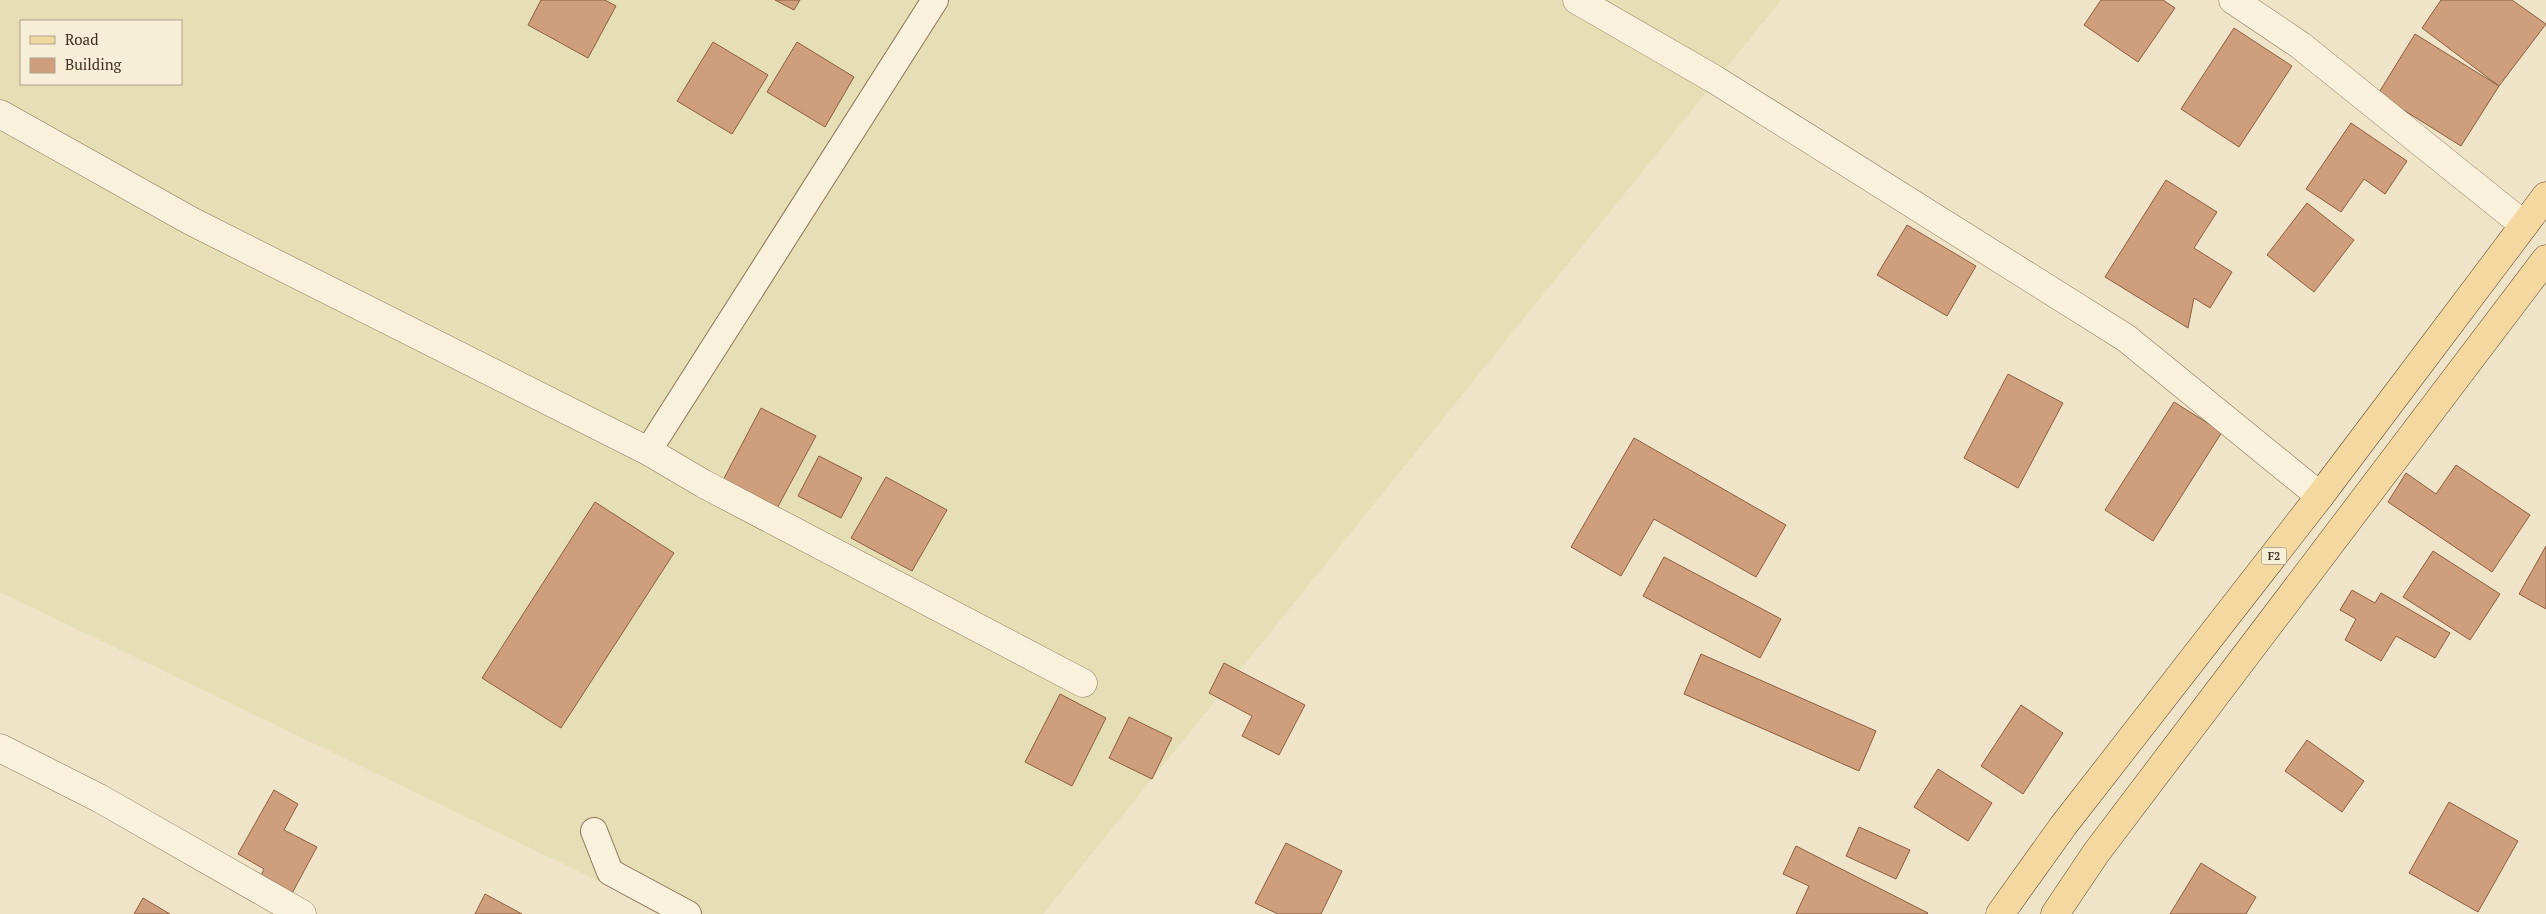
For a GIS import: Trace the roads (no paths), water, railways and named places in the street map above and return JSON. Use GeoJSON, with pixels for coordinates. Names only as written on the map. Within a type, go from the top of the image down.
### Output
{"type":"FeatureCollection","features":[{"type":"Feature","properties":{"kind":"main road","name":"F2"},"geometry":{"type":"LineString","coordinates":[[2000,914],[2063,826],[2320,496],[2546,196]]}},
{"type":"Feature","properties":{"kind":"main road"},"geometry":{"type":"LineString","coordinates":[[2055,914],[2096,853],[2546,259]]}},
{"type":"Feature","properties":{"kind":"street"},"geometry":{"type":"LineString","coordinates":[[1577,0],[1714,78],[2126,338],[2320,496]]}},
{"type":"Feature","properties":{"kind":"street"},"geometry":{"type":"LineString","coordinates":[[2233,0],[2300,45],[2524,225]]}},
{"type":"Feature","properties":{"kind":"street"},"geometry":{"type":"LineString","coordinates":[[0,114],[191,221],[648,451],[704,484],[1083,683]]}},
{"type":"Feature","properties":{"kind":"street"},"geometry":{"type":"LineString","coordinates":[[0,748],[100,798],[302,914]]}},
{"type":"Feature","properties":{"kind":"lane"},"geometry":{"type":"LineString","coordinates":[[648,451],[934,0]]}},
{"type":"Feature","properties":{"kind":"lane"},"geometry":{"type":"LineString","coordinates":[[594,831],[610,872],[688,914]]}}]}
